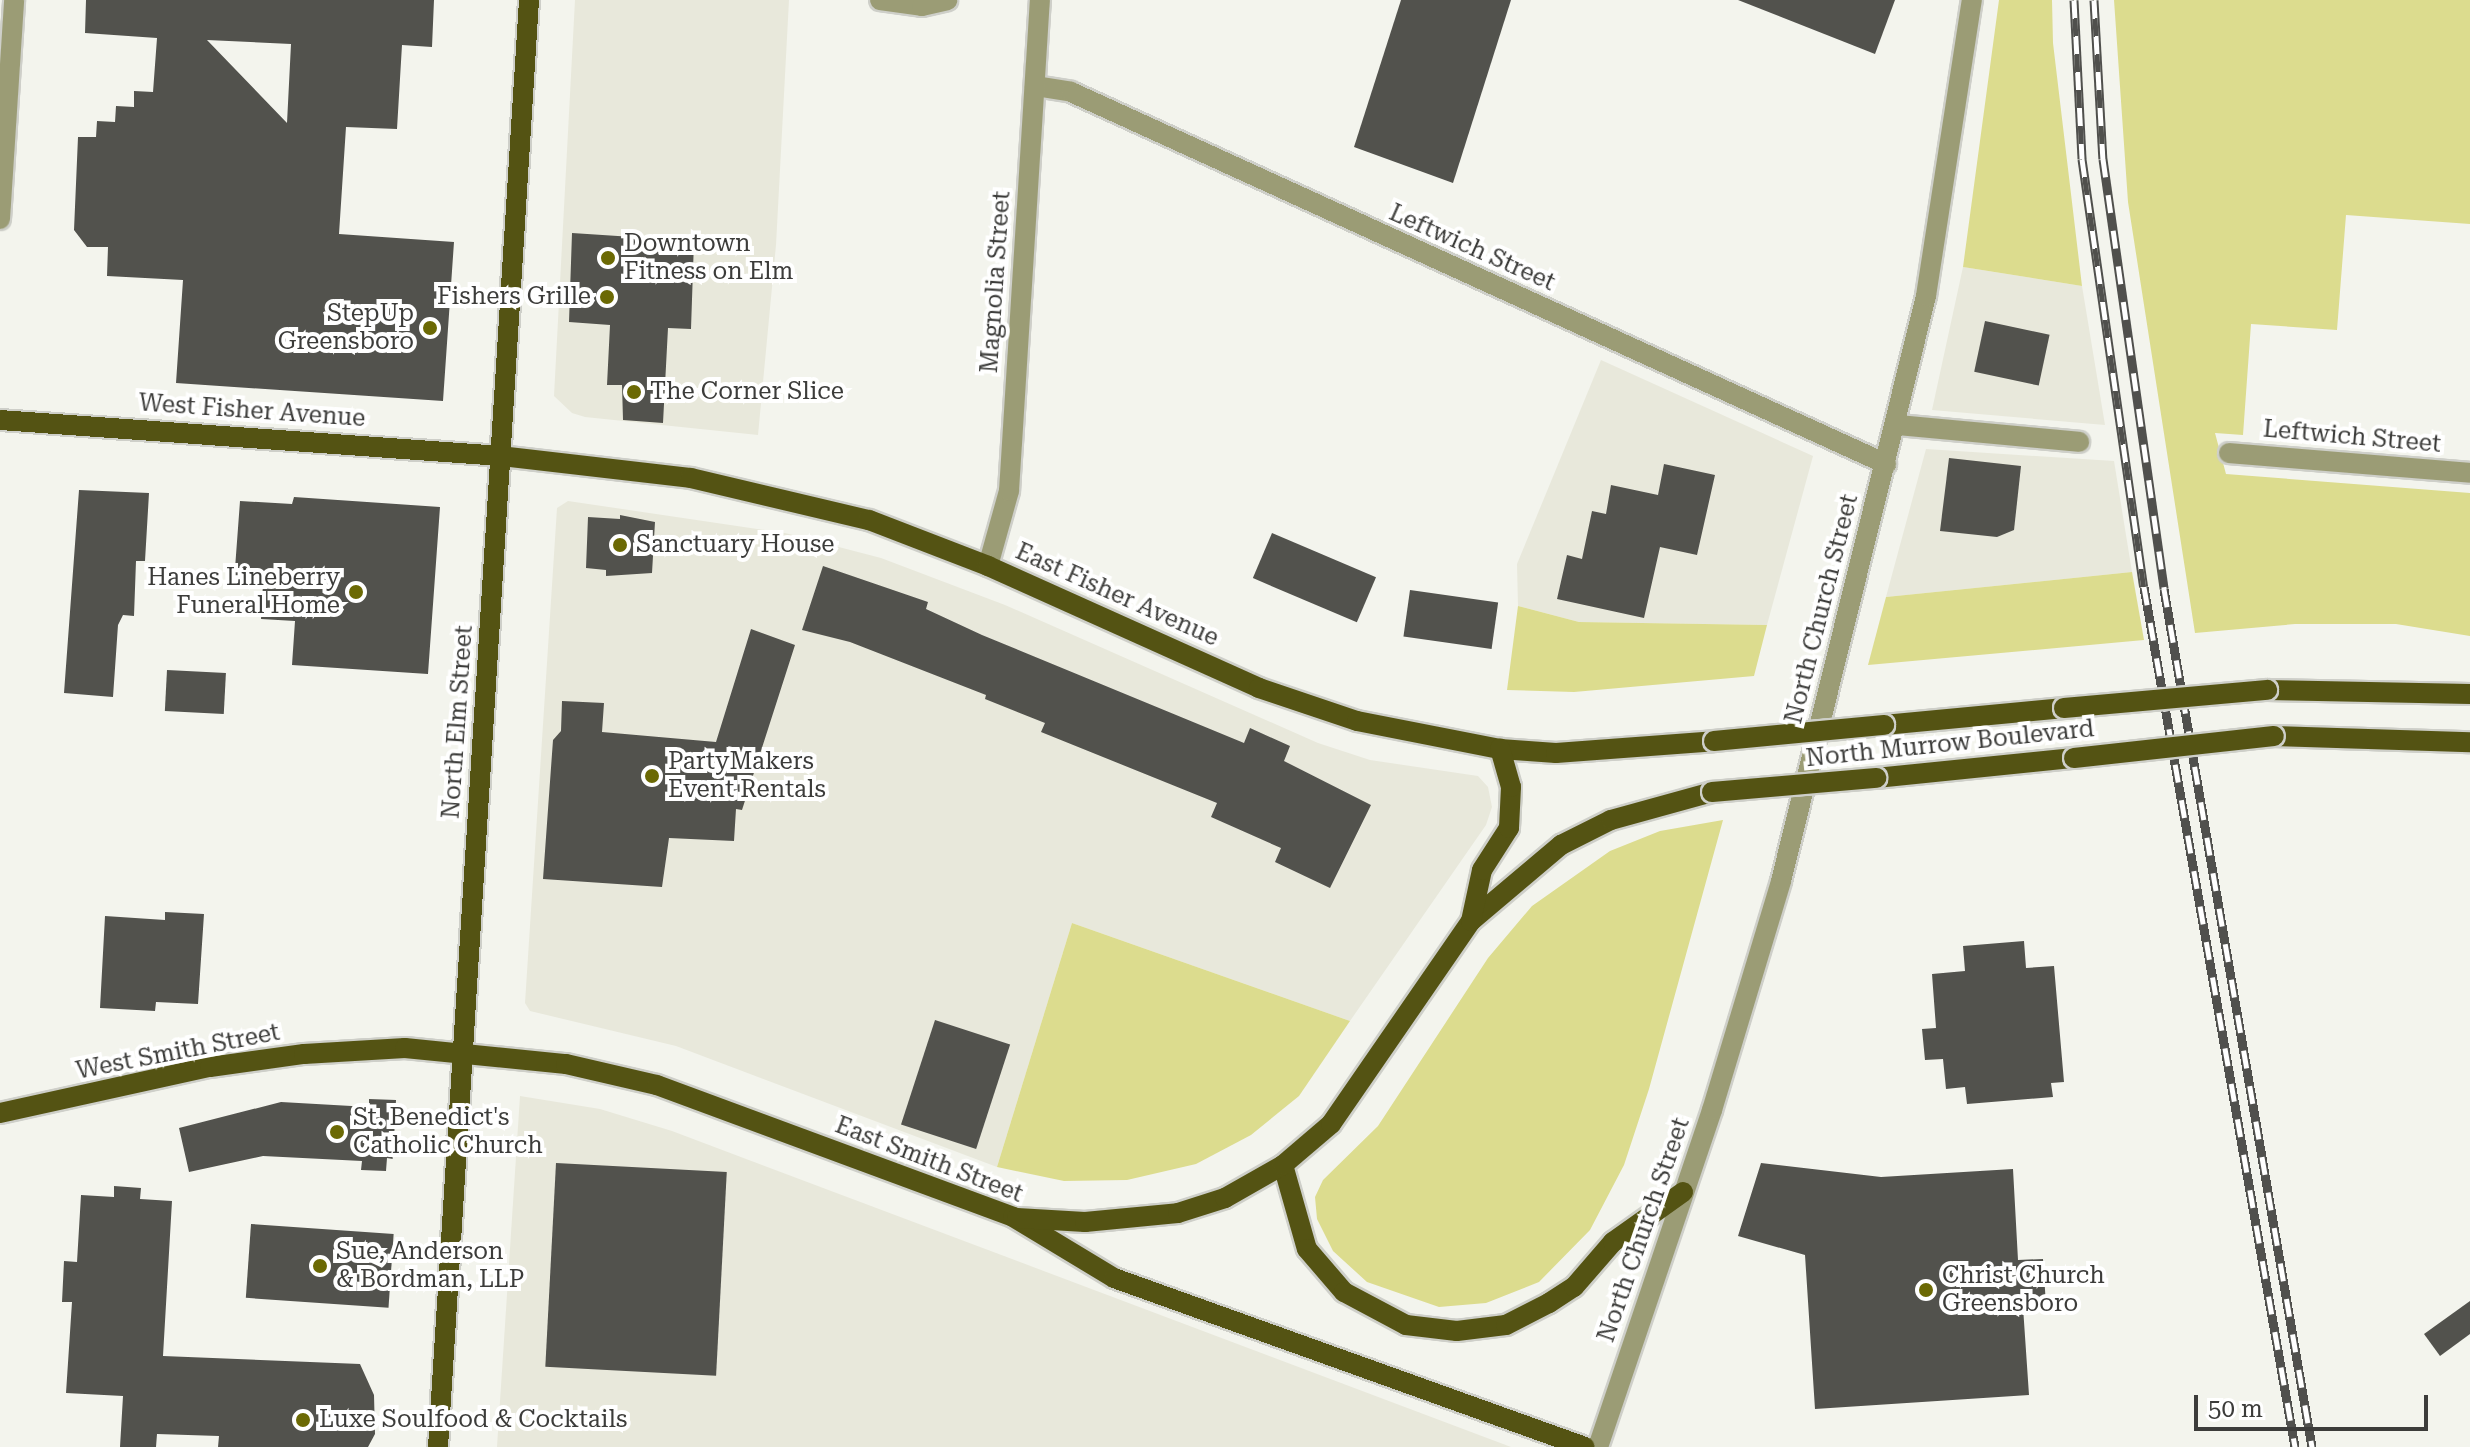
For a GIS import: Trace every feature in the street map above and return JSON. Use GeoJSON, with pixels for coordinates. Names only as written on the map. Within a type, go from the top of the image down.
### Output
{"type":"FeatureCollection","features":[{"type":"Feature","properties":{"kind":"main road","name":"North Elm Street"},"geometry":{"type":"LineString","coordinates":[[438,1447],[529,0]]}},
{"type":"Feature","properties":{"kind":"main road","name":"West Fisher Avenue"},"geometry":{"type":"LineString","coordinates":[[0,420],[501,456]]}},
{"type":"Feature","properties":{"kind":"main road","name":"East Fisher Avenue"},"geometry":{"type":"LineString","coordinates":[[501,456],[742,488],[869,520],[988,566],[1294,700],[1406,733],[1500,749],[1556,753],[1714,741]]}},
{"type":"Feature","properties":{"kind":"main road","name":"North Murrow Boulevard"},"geometry":{"type":"LineString","coordinates":[[1714,741],[2267,690],[2470,694]]}},
{"type":"Feature","properties":{"kind":"main road","name":"North Murrow Boulevard"},"geometry":{"type":"LineString","coordinates":[[1471,921],[1561,845],[1611,820],[1712,792],[2274,736],[2470,742]]}},
{"type":"Feature","properties":{"kind":"main road"},"geometry":{"type":"LineString","coordinates":[[1013,1217],[1085,1222],[1178,1213],[1225,1198],[1283,1165],[1341,1111],[1471,921],[1482,870],[1511,818],[1511,787],[1500,749]]}},
{"type":"Feature","properties":{"kind":"main road","name":"West Smith Street"},"geometry":{"type":"LineString","coordinates":[[0,1113],[210,1067],[304,1054],[405,1048],[464,1051]]}},
{"type":"Feature","properties":{"kind":"main road","name":"East Smith Street"},"geometry":{"type":"LineString","coordinates":[[464,1051],[566,1064],[657,1085],[1013,1217],[1114,1278],[1585,1447]]}},
{"type":"Feature","properties":{"kind":"main road"},"geometry":{"type":"LineString","coordinates":[[1283,1165],[1307,1249],[1344,1292],[1406,1325],[1457,1331],[1506,1325],[1549,1303],[1574,1287],[1613,1242],[1683,1192]]}},
{"type":"Feature","properties":{"kind":"street"},"geometry":{"type":"LineString","coordinates":[[0,219],[14,0]]}},
{"type":"Feature","properties":{"kind":"street"},"geometry":{"type":"LineString","coordinates":[[880,0],[922,6],[947,0]]}},
{"type":"Feature","properties":{"kind":"street","name":"Magnolia Street"},"geometry":{"type":"LineString","coordinates":[[988,566],[1009,491],[1040,0]]}},
{"type":"Feature","properties":{"kind":"street","name":"North Church Street"},"geometry":{"type":"LineString","coordinates":[[1598,1447],[1767,932],[1897,425],[1926,296],[1972,0]]}},
{"type":"Feature","properties":{"kind":"street","name":"Leftwich Street"},"geometry":{"type":"LineString","coordinates":[[1035,86],[1071,92],[1886,464]]}},
{"type":"Feature","properties":{"kind":"street"},"geometry":{"type":"LineString","coordinates":[[1897,425],[2079,442]]}},
{"type":"Feature","properties":{"kind":"street","name":"Leftwich Street"},"geometry":{"type":"LineString","coordinates":[[2229,453],[2470,473]]}},
{"type":"Feature","properties":{"kind":"shaded area"},"geometry":{"type":"Polygon","coordinates":[[[575,0],[789,0],[776,245],[758,435],[585,417],[572,413],[554,396],[575,0]]]}},
{"type":"Feature","properties":{"kind":"shaded area"},"geometry":{"type":"Polygon","coordinates":[[[1999,0],[2052,0],[2053,43],[2082,286],[1963,267],[1999,0]]]}},
{"type":"Feature","properties":{"kind":"shaded area"},"geometry":{"type":"Polygon","coordinates":[[[2114,0],[2470,0],[2470,224],[2346,215],[2337,330],[2251,324],[2243,435],[2215,433],[2226,474],[2470,493],[2470,636],[2396,624],[2295,624],[2195,633],[2128,202],[2114,0]]]}},
{"type":"Feature","properties":{"kind":"shaded area"},"geometry":{"type":"Polygon","coordinates":[[[1963,267],[2082,286],[2105,425],[1932,410],[1963,267]]]}},
{"type":"Feature","properties":{"kind":"shaded area"},"geometry":{"type":"Polygon","coordinates":[[[1601,360],[1813,456],[1767,625],[1579,622],[1518,606],[1517,564],[1601,360]]]}},
{"type":"Feature","properties":{"kind":"shaded area"},"geometry":{"type":"Polygon","coordinates":[[[1926,449],[2114,461],[2132,572],[1886,597],[1926,449]]]}},
{"type":"Feature","properties":{"kind":"shaded area"},"geometry":{"type":"Polygon","coordinates":[[[568,501],[785,533],[881,558],[1005,605],[1318,743],[1370,760],[1478,776],[1488,787],[1492,807],[1486,825],[1350,1021],[1072,923],[997,1167],[676,1046],[530,1011],[525,1003],[557,508],[568,501]]]}},
{"type":"Feature","properties":{"kind":"shaded area"},"geometry":{"type":"Polygon","coordinates":[[[2132,572],[2144,640],[1868,665],[1886,597],[2132,572]]]}},
{"type":"Feature","properties":{"kind":"shaded area"},"geometry":{"type":"Polygon","coordinates":[[[1518,606],[1579,622],[1767,625],[1754,676],[1574,692],[1507,690],[1518,606]]]}},
{"type":"Feature","properties":{"kind":"shaded area"},"geometry":{"type":"Polygon","coordinates":[[[1723,820],[1649,1089],[1624,1165],[1590,1230],[1539,1282],[1486,1303],[1439,1307],[1367,1282],[1333,1251],[1317,1219],[1315,1197],[1323,1180],[1378,1126],[1488,958],[1532,906],[1610,851],[1660,831],[1723,820]]]}},
{"type":"Feature","properties":{"kind":"shaded area"},"geometry":{"type":"Polygon","coordinates":[[[1072,923],[1350,1021],[1299,1096],[1251,1135],[1196,1164],[1127,1180],[1064,1181],[997,1167],[1072,923]]]}},
{"type":"Feature","properties":{"kind":"shaded area"},"geometry":{"type":"Polygon","coordinates":[[[520,1096],[600,1109],[672,1131],[1511,1447],[497,1447],[520,1096]]]}},
{"type":"Feature","properties":{"kind":"building"},"geometry":{"type":"Polygon","coordinates":[[[86,0],[434,0],[432,47],[402,45],[397,129],[346,127],[339,234],[454,242],[443,401],[176,383],[183,280],[107,276],[108,247],[87,247],[74,230],[78,137],[96,137],[97,121],[115,122],[116,106],[134,107],[134,91],[153,92],[157,38],[85,33],[86,0]],[[207,40],[287,123],[291,44],[207,40]]]}},
{"type":"Feature","properties":{"kind":"building"},"geometry":{"type":"Polygon","coordinates":[[[1401,0],[1511,0],[1453,183],[1354,147],[1401,0]]]}},
{"type":"Feature","properties":{"kind":"building"},"geometry":{"type":"Polygon","coordinates":[[[1738,0],[1895,0],[1875,54],[1738,0]]]}},
{"type":"Feature","properties":{"kind":"building"},"geometry":{"type":"Polygon","coordinates":[[[572,233],[694,241],[691,329],[668,328],[663,423],[623,420],[622,385],[607,385],[610,325],[569,322],[572,233]]]}},
{"type":"Feature","properties":{"kind":"building"},"geometry":{"type":"Polygon","coordinates":[[[1985,321],[2050,335],[2039,386],[1974,372],[1985,321]]]}},
{"type":"Feature","properties":{"kind":"building"},"geometry":{"type":"Polygon","coordinates":[[[1949,458],[2021,466],[2014,530],[1997,537],[1940,531],[1949,458]]]}},
{"type":"Feature","properties":{"kind":"building"},"geometry":{"type":"Polygon","coordinates":[[[1664,464],[1715,475],[1697,555],[1660,547],[1644,618],[1557,599],[1567,555],[1582,559],[1592,511],[1606,514],[1611,485],[1658,495],[1664,464]]]}},
{"type":"Feature","properties":{"kind":"building"},"geometry":{"type":"Polygon","coordinates":[[[79,490],[149,493],[145,561],[136,561],[134,616],[123,615],[118,625],[113,697],[64,693],[79,490]]]}},
{"type":"Feature","properties":{"kind":"building"},"geometry":{"type":"Polygon","coordinates":[[[294,497],[440,507],[428,674],[292,665],[295,621],[261,619],[263,584],[234,582],[240,501],[292,504],[294,497]]]}},
{"type":"Feature","properties":{"kind":"building","name":"Sanctuary House"},"geometry":{"type":"Polygon","coordinates":[[[620,515],[655,522],[652,573],[606,576],[606,570],[586,568],[588,517],[620,519],[620,515]]]}},
{"type":"Feature","properties":{"kind":"building"},"geometry":{"type":"Polygon","coordinates":[[[1272,533],[1376,577],[1357,622],[1253,578],[1272,533]]]}},
{"type":"Feature","properties":{"kind":"building"},"geometry":{"type":"Polygon","coordinates":[[[823,566],[928,602],[926,609],[982,635],[1244,743],[1250,728],[1290,746],[1284,761],[1371,805],[1330,888],[1275,862],[1281,848],[1211,817],[1217,803],[1041,732],[1045,723],[985,699],[986,695],[850,642],[802,630],[823,566]]]}},
{"type":"Feature","properties":{"kind":"building"},"geometry":{"type":"Polygon","coordinates":[[[1410,590],[1498,602],[1492,649],[1403,637],[1410,590]]]}},
{"type":"Feature","properties":{"kind":"building","name":"PartyMakers Event Rentals"},"geometry":{"type":"Polygon","coordinates":[[[751,629],[795,645],[742,810],[736,809],[734,841],[669,838],[662,887],[543,879],[553,740],[561,731],[562,701],[604,703],[602,732],[716,742],[751,629]]]}},
{"type":"Feature","properties":{"kind":"building"},"geometry":{"type":"Polygon","coordinates":[[[167,670],[226,673],[224,714],[165,711],[167,670]]]}},
{"type":"Feature","properties":{"kind":"building"},"geometry":{"type":"Polygon","coordinates":[[[165,912],[204,914],[198,1004],[156,1002],[155,1011],[100,1008],[105,916],[165,920],[165,912]]]}},
{"type":"Feature","properties":{"kind":"building"},"geometry":{"type":"Polygon","coordinates":[[[2024,941],[2026,968],[2054,966],[2064,1082],[2051,1083],[2053,1097],[1967,1104],[1965,1087],[1946,1089],[1943,1059],[1925,1060],[1922,1029],[1936,1028],[1932,974],[1965,971],[1963,946],[2024,941]]]}},
{"type":"Feature","properties":{"kind":"building"},"geometry":{"type":"Polygon","coordinates":[[[935,1020],[1010,1044],[976,1149],[901,1125],[935,1020]]]}},
{"type":"Feature","properties":{"kind":"building"},"geometry":{"type":"Polygon","coordinates":[[[369,1099],[396,1100],[393,1159],[387,1158],[386,1171],[361,1170],[362,1161],[263,1156],[189,1172],[179,1128],[281,1102],[369,1107],[369,1099]]]}},
{"type":"Feature","properties":{"kind":"building"},"geometry":{"type":"Polygon","coordinates":[[[556,1163],[727,1172],[716,1376],[545,1367],[556,1163]]]}},
{"type":"Feature","properties":{"kind":"building","name":"Christ Church Greensboro"},"geometry":{"type":"Polygon","coordinates":[[[1761,1163],[1881,1177],[2013,1169],[2018,1260],[2043,1259],[2046,1305],[2023,1307],[2029,1395],[1815,1409],[1805,1255],[1738,1236],[1761,1163]]]}},
{"type":"Feature","properties":{"kind":"building"},"geometry":{"type":"Polygon","coordinates":[[[114,1186],[141,1188],[140,1199],[172,1201],[163,1356],[360,1364],[374,1395],[375,1434],[368,1447],[218,1447],[219,1436],[157,1434],[156,1447],[120,1447],[123,1396],[66,1393],[72,1302],[62,1302],[64,1261],[77,1262],[81,1195],[114,1197],[114,1186]]]}},
{"type":"Feature","properties":{"kind":"building"},"geometry":{"type":"Polygon","coordinates":[[[251,1224],[394,1234],[388,1308],[246,1298],[251,1224]]]}},
{"type":"Feature","properties":{"kind":"building"},"geometry":{"type":"Polygon","coordinates":[[[2470,1301],[2470,1334],[2440,1356],[2424,1334],[2470,1301]]]}},
{"type":"Feature","properties":{"kind":"railway"},"geometry":{"type":"LineString","coordinates":[[2074,0],[2082,159],[2144,587],[2295,1447]]}},
{"type":"Feature","properties":{"kind":"railway"},"geometry":{"type":"LineString","coordinates":[[2094,0],[2103,159],[2164,589],[2312,1447]]}},
{"type":"Feature","properties":{"kind":"place","name":"Downtown Fitness on Elm"},"geometry":{"type":"Point","coordinates":[608,258]}},
{"type":"Feature","properties":{"kind":"place","name":"Fishers Grille"},"geometry":{"type":"Point","coordinates":[607,297]}},
{"type":"Feature","properties":{"kind":"place","name":"StepUp Greensboro"},"geometry":{"type":"Point","coordinates":[430,328]}},
{"type":"Feature","properties":{"kind":"place","name":"The Corner Slice"},"geometry":{"type":"Point","coordinates":[634,392]}},
{"type":"Feature","properties":{"kind":"place","name":"Sanctuary House"},"geometry":{"type":"Point","coordinates":[620,545]}},
{"type":"Feature","properties":{"kind":"place","name":"Hanes Lineberry Funeral Home"},"geometry":{"type":"Point","coordinates":[356,592]}},
{"type":"Feature","properties":{"kind":"place","name":"PartyMakers Event Rentals"},"geometry":{"type":"Point","coordinates":[652,776]}},
{"type":"Feature","properties":{"kind":"place","name":"St. Benedict's Catholic Church"},"geometry":{"type":"Point","coordinates":[337,1132]}},
{"type":"Feature","properties":{"kind":"place","name":"Sue, Anderson & Bordman, LLP"},"geometry":{"type":"Point","coordinates":[320,1266]}},
{"type":"Feature","properties":{"kind":"place","name":"Christ Church Greensboro"},"geometry":{"type":"Point","coordinates":[1926,1290]}},
{"type":"Feature","properties":{"kind":"place","name":"Luxe Soulfood & Cocktails"},"geometry":{"type":"Point","coordinates":[303,1420]}}]}
